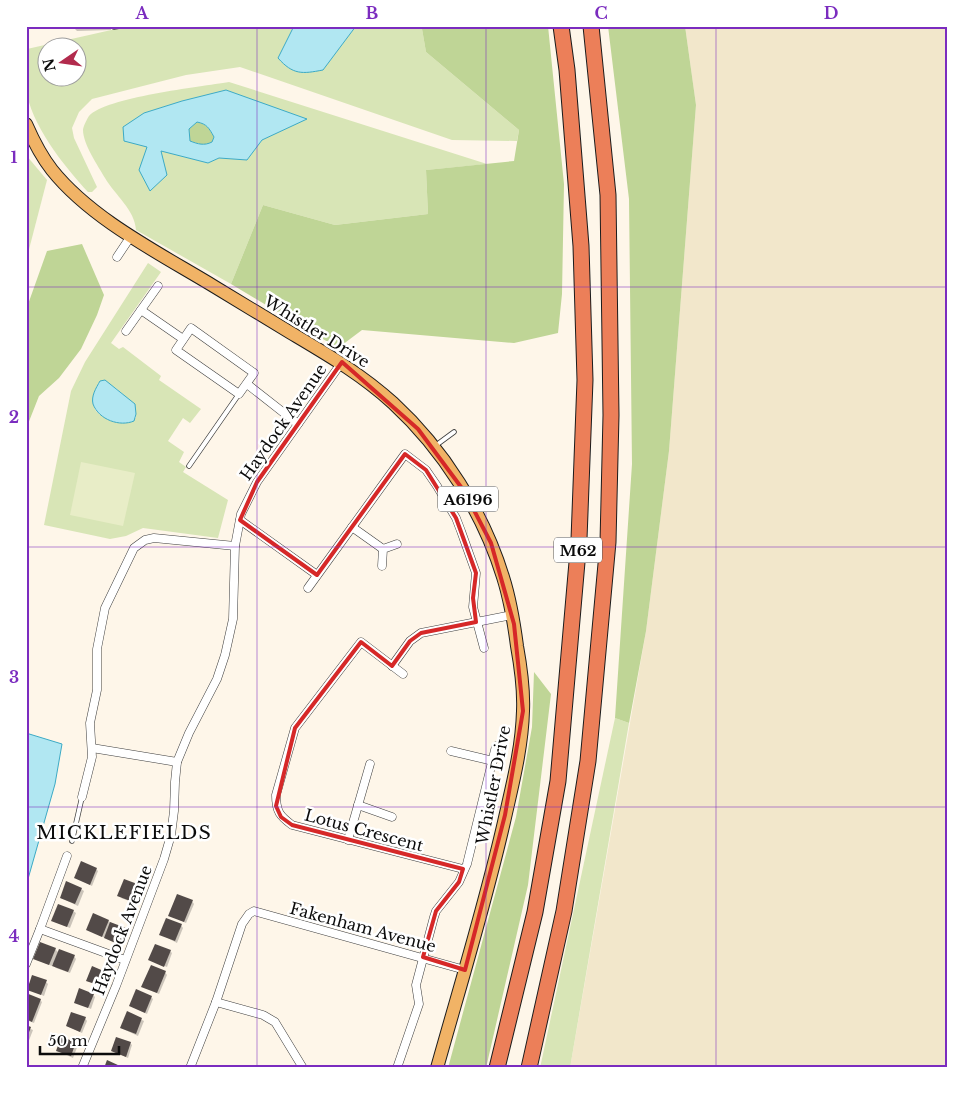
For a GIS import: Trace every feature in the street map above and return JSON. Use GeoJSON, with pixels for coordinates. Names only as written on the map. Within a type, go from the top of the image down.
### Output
{"type":"FeatureCollection","features":[{"type":"Feature","properties":{"kind":"highway","name":"M62"},"geometry":{"type":"LineString","coordinates":[[497,1068],[535,912],[558,781],[579,539],[585,380],[582,246],[567,70],[561,26]]}},
{"type":"Feature","properties":{"kind":"highway","name":"M62"},"geometry":{"type":"LineString","coordinates":[[529,1068],[564,911],[586,770],[608,542],[610,414],[608,195],[591,26]]}},
{"type":"Feature","properties":{"kind":"main road","name":"Whistler Drive"},"geometry":{"type":"LineString","coordinates":[[26,124],[41,155],[59,178],[95,212],[131,236],[342,362],[393,403],[418,429],[464,491],[491,543],[503,578],[512,615],[522,678],[523,711],[518,755],[491,877],[437,1068]]}},
{"type":"Feature","properties":{"kind":"street"},"geometry":{"type":"LineString","coordinates":[[117,256],[131,236]]}},
{"type":"Feature","properties":{"kind":"street"},"geometry":{"type":"LineString","coordinates":[[126,331],[158,286]]}},
{"type":"Feature","properties":{"kind":"street"},"geometry":{"type":"LineString","coordinates":[[141,310],[183,339]]}},
{"type":"Feature","properties":{"kind":"street"},"geometry":{"type":"LineString","coordinates":[[191,328],[254,372],[247,384],[239,394],[176,350],[191,328]]}},
{"type":"Feature","properties":{"kind":"street","name":"Haydock Avenue"},"geometry":{"type":"LineString","coordinates":[[82,1068],[126,960],[164,859],[174,811],[174,782],[177,762],[189,733],[217,679],[226,655],[233,619],[235,546],[240,520],[256,482],[342,362]]}},
{"type":"Feature","properties":{"kind":"street"},"geometry":{"type":"LineString","coordinates":[[247,384],[298,424]]}},
{"type":"Feature","properties":{"kind":"street"},"geometry":{"type":"LineString","coordinates":[[308,588],[405,454],[426,470],[456,518],[476,573],[473,598],[476,622],[484,648]]}},
{"type":"Feature","properties":{"kind":"street"},"geometry":{"type":"LineString","coordinates":[[240,520],[317,575]]}},
{"type":"Feature","properties":{"kind":"street"},"geometry":{"type":"LineString","coordinates":[[352,527],[383,550]]}},
{"type":"Feature","properties":{"kind":"street"},"geometry":{"type":"LineString","coordinates":[[82,797],[92,757],[90,723],[97,690],[97,649],[100,628],[105,608],[134,548],[145,540],[154,538],[235,546]]}},
{"type":"Feature","properties":{"kind":"street"},"geometry":{"type":"LineString","coordinates":[[383,550],[397,544]]}},
{"type":"Feature","properties":{"kind":"street"},"geometry":{"type":"LineString","coordinates":[[382,566],[383,550]]}},
{"type":"Feature","properties":{"kind":"street"},"geometry":{"type":"LineString","coordinates":[[403,674],[392,666],[410,641],[421,633],[512,615]]}},
{"type":"Feature","properties":{"kind":"street","name":"Lotus Crescent"},"geometry":{"type":"LineString","coordinates":[[392,666],[361,642],[295,728],[276,795],[276,806],[281,816],[292,825],[463,870]]}},
{"type":"Feature","properties":{"kind":"street"},"geometry":{"type":"LineString","coordinates":[[397,1068],[419,1004],[416,985],[436,911],[459,882],[467,864],[496,746]]}},
{"type":"Feature","properties":{"kind":"street"},"geometry":{"type":"LineString","coordinates":[[92,748],[177,762]]}},
{"type":"Feature","properties":{"kind":"street"},"geometry":{"type":"LineString","coordinates":[[451,751],[493,761]]}},
{"type":"Feature","properties":{"kind":"street"},"geometry":{"type":"LineString","coordinates":[[348,840],[370,764]]}},
{"type":"Feature","properties":{"kind":"street"},"geometry":{"type":"LineString","coordinates":[[358,805],[392,817]]}},
{"type":"Feature","properties":{"kind":"street"},"geometry":{"type":"LineString","coordinates":[[26,964],[67,856]]}},
{"type":"Feature","properties":{"kind":"street","name":"Fakenham Avenue"},"geometry":{"type":"LineString","coordinates":[[216,1002],[242,924],[249,914],[254,911],[465,970]]}},
{"type":"Feature","properties":{"kind":"street"},"geometry":{"type":"LineString","coordinates":[[40,929],[126,960]]}},
{"type":"Feature","properties":{"kind":"street"},"geometry":{"type":"LineString","coordinates":[[190,1068],[216,1002],[264,1015],[275,1022],[302,1068]]}},
{"type":"Feature","properties":{"kind":"lane"},"geometry":{"type":"LineString","coordinates":[[114,27],[120,26]]}},
{"type":"Feature","properties":{"kind":"lane"},"geometry":{"type":"LineString","coordinates":[[189,466],[239,394]]}},
{"type":"Feature","properties":{"kind":"lane"},"geometry":{"type":"LineString","coordinates":[[433,448],[454,432]]}},
{"type":"Feature","properties":{"kind":"lane"},"geometry":{"type":"LineString","coordinates":[[72,841],[82,797]]}},
{"type":"Feature","properties":{"kind":"highlighted area"},"geometry":{"type":"Polygon","coordinates":[[[342,362],[418,429],[464,491],[491,543],[514,624],[523,711],[505,815],[465,970],[423,957],[436,911],[459,882],[463,869],[292,825],[281,817],[276,806],[295,728],[361,642],[392,666],[410,641],[421,633],[476,622],[473,598],[476,573],[456,518],[426,470],[405,454],[317,575],[240,520],[257,482],[342,362]]]}},
{"type":"Feature","properties":{"kind":"shaded area"},"geometry":{"type":"Polygon","coordinates":[[[685,26],[947,26],[947,1068],[570,1068],[646,631],[669,451],[696,105],[685,26]]]}},
{"type":"Feature","properties":{"kind":"green space"},"geometry":{"type":"Polygon","coordinates":[[[26,26],[27,49],[38,47],[38,88],[88,88],[88,38],[76,38],[129,26],[294,26],[278,58],[323,70],[356,26],[438,26],[422,29],[426,52],[519,130],[517,141],[452,140],[240,67],[186,75],[92,99],[79,112],[72,128],[74,138],[97,187],[92,192],[88,192],[59,157],[34,116],[26,88],[26,26]]]}},
{"type":"Feature","properties":{"kind":"green space"},"geometry":{"type":"Polygon","coordinates":[[[438,26],[548,26],[564,184],[562,294],[558,333],[514,343],[362,330],[338,348],[231,284],[263,205],[335,225],[428,214],[426,170],[514,161],[519,130],[426,52],[422,29],[438,26]]]}},
{"type":"Feature","properties":{"kind":"green space"},"geometry":{"type":"Polygon","coordinates":[[[608,26],[685,26],[696,105],[669,451],[646,631],[629,723],[615,718],[632,464],[629,199],[608,26]]]}},
{"type":"Feature","properties":{"kind":"green space"},"geometry":{"type":"Polygon","coordinates":[[[229,82],[487,164],[426,170],[428,214],[335,225],[263,205],[231,284],[136,230],[135,223],[128,209],[109,184],[91,155],[85,142],[83,130],[89,116],[99,109],[114,103],[154,94],[229,82]],[[226,90],[144,113],[147,147],[208,163],[219,158],[247,160],[262,140],[306,119],[226,90]]]}},
{"type":"Feature","properties":{"kind":"green space"},"geometry":{"type":"Polygon","coordinates":[[[197,122],[209,129],[214,137],[212,142],[201,144],[190,141],[189,129],[197,122]]]}},
{"type":"Feature","properties":{"kind":"green space"},"geometry":{"type":"Polygon","coordinates":[[[26,155],[47,180],[26,261],[26,155]]]}},
{"type":"Feature","properties":{"kind":"green space"},"geometry":{"type":"Polygon","coordinates":[[[82,244],[104,295],[81,349],[59,378],[39,396],[26,429],[26,310],[47,251],[82,244]]]}},
{"type":"Feature","properties":{"kind":"green space"},"geometry":{"type":"Polygon","coordinates":[[[148,263],[161,272],[111,343],[119,349],[123,347],[161,376],[159,380],[201,409],[190,423],[183,418],[168,441],[184,452],[179,462],[186,467],[183,472],[228,500],[218,538],[143,528],[126,536],[110,539],[44,525],[71,391],[85,362],[148,263]],[[100,381],[95,390],[93,400],[95,410],[103,416],[136,418],[136,409],[132,404],[120,392],[100,381]]]}},
{"type":"Feature","properties":{"kind":"green space"},"geometry":{"type":"Polygon","coordinates":[[[81,462],[135,473],[123,526],[70,515],[81,462]]]}},
{"type":"Feature","properties":{"kind":"green space"},"geometry":{"type":"Polygon","coordinates":[[[534,672],[551,694],[528,885],[486,1068],[448,1068],[516,817],[532,727],[534,672]]]}},
{"type":"Feature","properties":{"kind":"green space"},"geometry":{"type":"Polygon","coordinates":[[[615,718],[629,723],[570,1068],[540,1068],[615,718]]]}},
{"type":"Feature","properties":{"kind":"water"},"geometry":{"type":"Polygon","coordinates":[[[294,26],[356,26],[323,70],[298,72],[288,68],[278,58],[294,26]]]}},
{"type":"Feature","properties":{"kind":"water"},"geometry":{"type":"Polygon","coordinates":[[[226,90],[307,119],[262,140],[247,160],[219,158],[208,163],[161,151],[167,175],[150,191],[139,170],[147,147],[124,141],[123,127],[144,113],[226,90]],[[197,122],[189,129],[190,141],[201,144],[212,142],[214,137],[211,131],[197,122]]]}},
{"type":"Feature","properties":{"kind":"water"},"geometry":{"type":"Polygon","coordinates":[[[105,380],[135,404],[136,414],[134,421],[123,423],[110,421],[96,410],[93,404],[93,395],[100,381],[105,380]]]}},
{"type":"Feature","properties":{"kind":"water"},"geometry":{"type":"Polygon","coordinates":[[[26,733],[62,744],[55,784],[26,886],[26,733]]]}},
{"type":"Feature","properties":{"kind":"building"},"geometry":{"type":"Polygon","coordinates":[[[81,861],[97,868],[90,885],[74,878],[81,861]]]}},
{"type":"Feature","properties":{"kind":"building"},"geometry":{"type":"Polygon","coordinates":[[[124,879],[140,885],[133,902],[117,896],[124,879]]]}},
{"type":"Feature","properties":{"kind":"building"},"geometry":{"type":"Polygon","coordinates":[[[66,881],[82,888],[75,904],[60,898],[66,881]]]}},
{"type":"Feature","properties":{"kind":"building"},"geometry":{"type":"Polygon","coordinates":[[[177,894],[193,900],[184,922],[168,916],[177,894]]]}},
{"type":"Feature","properties":{"kind":"building"},"geometry":{"type":"Polygon","coordinates":[[[58,904],[74,910],[67,927],[51,921],[58,904]]]}},
{"type":"Feature","properties":{"kind":"building"},"geometry":{"type":"Polygon","coordinates":[[[93,913],[109,920],[102,937],[86,930],[93,913]]]}},
{"type":"Feature","properties":{"kind":"building"},"geometry":{"type":"Polygon","coordinates":[[[166,918],[182,924],[175,941],[159,935],[166,918]]]}},
{"type":"Feature","properties":{"kind":"building"},"geometry":{"type":"Polygon","coordinates":[[[110,922],[126,928],[120,945],[104,938],[110,922]]]}},
{"type":"Feature","properties":{"kind":"building"},"geometry":{"type":"Polygon","coordinates":[[[40,942],[56,948],[49,965],[33,959],[40,942]]]}},
{"type":"Feature","properties":{"kind":"building"},"geometry":{"type":"Polygon","coordinates":[[[155,944],[171,950],[164,967],[148,960],[155,944]]]}},
{"type":"Feature","properties":{"kind":"building"},"geometry":{"type":"Polygon","coordinates":[[[59,949],[75,955],[68,972],[52,966],[59,949]]]}},
{"type":"Feature","properties":{"kind":"building"},"geometry":{"type":"Polygon","coordinates":[[[151,965],[166,971],[157,993],[141,987],[151,965]]]}},
{"type":"Feature","properties":{"kind":"building"},"geometry":{"type":"Polygon","coordinates":[[[92,966],[106,972],[101,986],[86,981],[92,966]]]}},
{"type":"Feature","properties":{"kind":"building"},"geometry":{"type":"Polygon","coordinates":[[[32,975],[47,980],[41,995],[27,990],[32,975]]]}},
{"type":"Feature","properties":{"kind":"building"},"geometry":{"type":"Polygon","coordinates":[[[79,988],[94,994],[88,1008],[74,1003],[79,988]]]}},
{"type":"Feature","properties":{"kind":"building"},"geometry":{"type":"Polygon","coordinates":[[[136,989],[152,996],[145,1013],[129,1006],[136,989]]]}},
{"type":"Feature","properties":{"kind":"building"},"geometry":{"type":"Polygon","coordinates":[[[26,993],[41,999],[32,1022],[26,1019],[26,993]]]}},
{"type":"Feature","properties":{"kind":"building"},"geometry":{"type":"Polygon","coordinates":[[[127,1011],[142,1018],[136,1034],[120,1028],[127,1011]]]}},
{"type":"Feature","properties":{"kind":"building"},"geometry":{"type":"Polygon","coordinates":[[[71,1012],[86,1017],[80,1032],[66,1026],[71,1012]]]}},
{"type":"Feature","properties":{"kind":"building"},"geometry":{"type":"Polygon","coordinates":[[[26,1025],[31,1027],[26,1040],[26,1025]]]}},
{"type":"Feature","properties":{"kind":"building"},"geometry":{"type":"Polygon","coordinates":[[[61,1037],[76,1042],[71,1056],[56,1051],[61,1037]]]}},
{"type":"Feature","properties":{"kind":"building"},"geometry":{"type":"Polygon","coordinates":[[[116,1037],[131,1042],[126,1057],[111,1051],[116,1037]]]}},
{"type":"Feature","properties":{"kind":"building"},"geometry":{"type":"Polygon","coordinates":[[[107,1060],[120,1066],[119,1068],[104,1068],[107,1060]]]}},
{"type":"Feature","properties":{"kind":"district","name":"MICKLEFIELDS"},"geometry":{"type":"Point","coordinates":[124,832]}}]}
